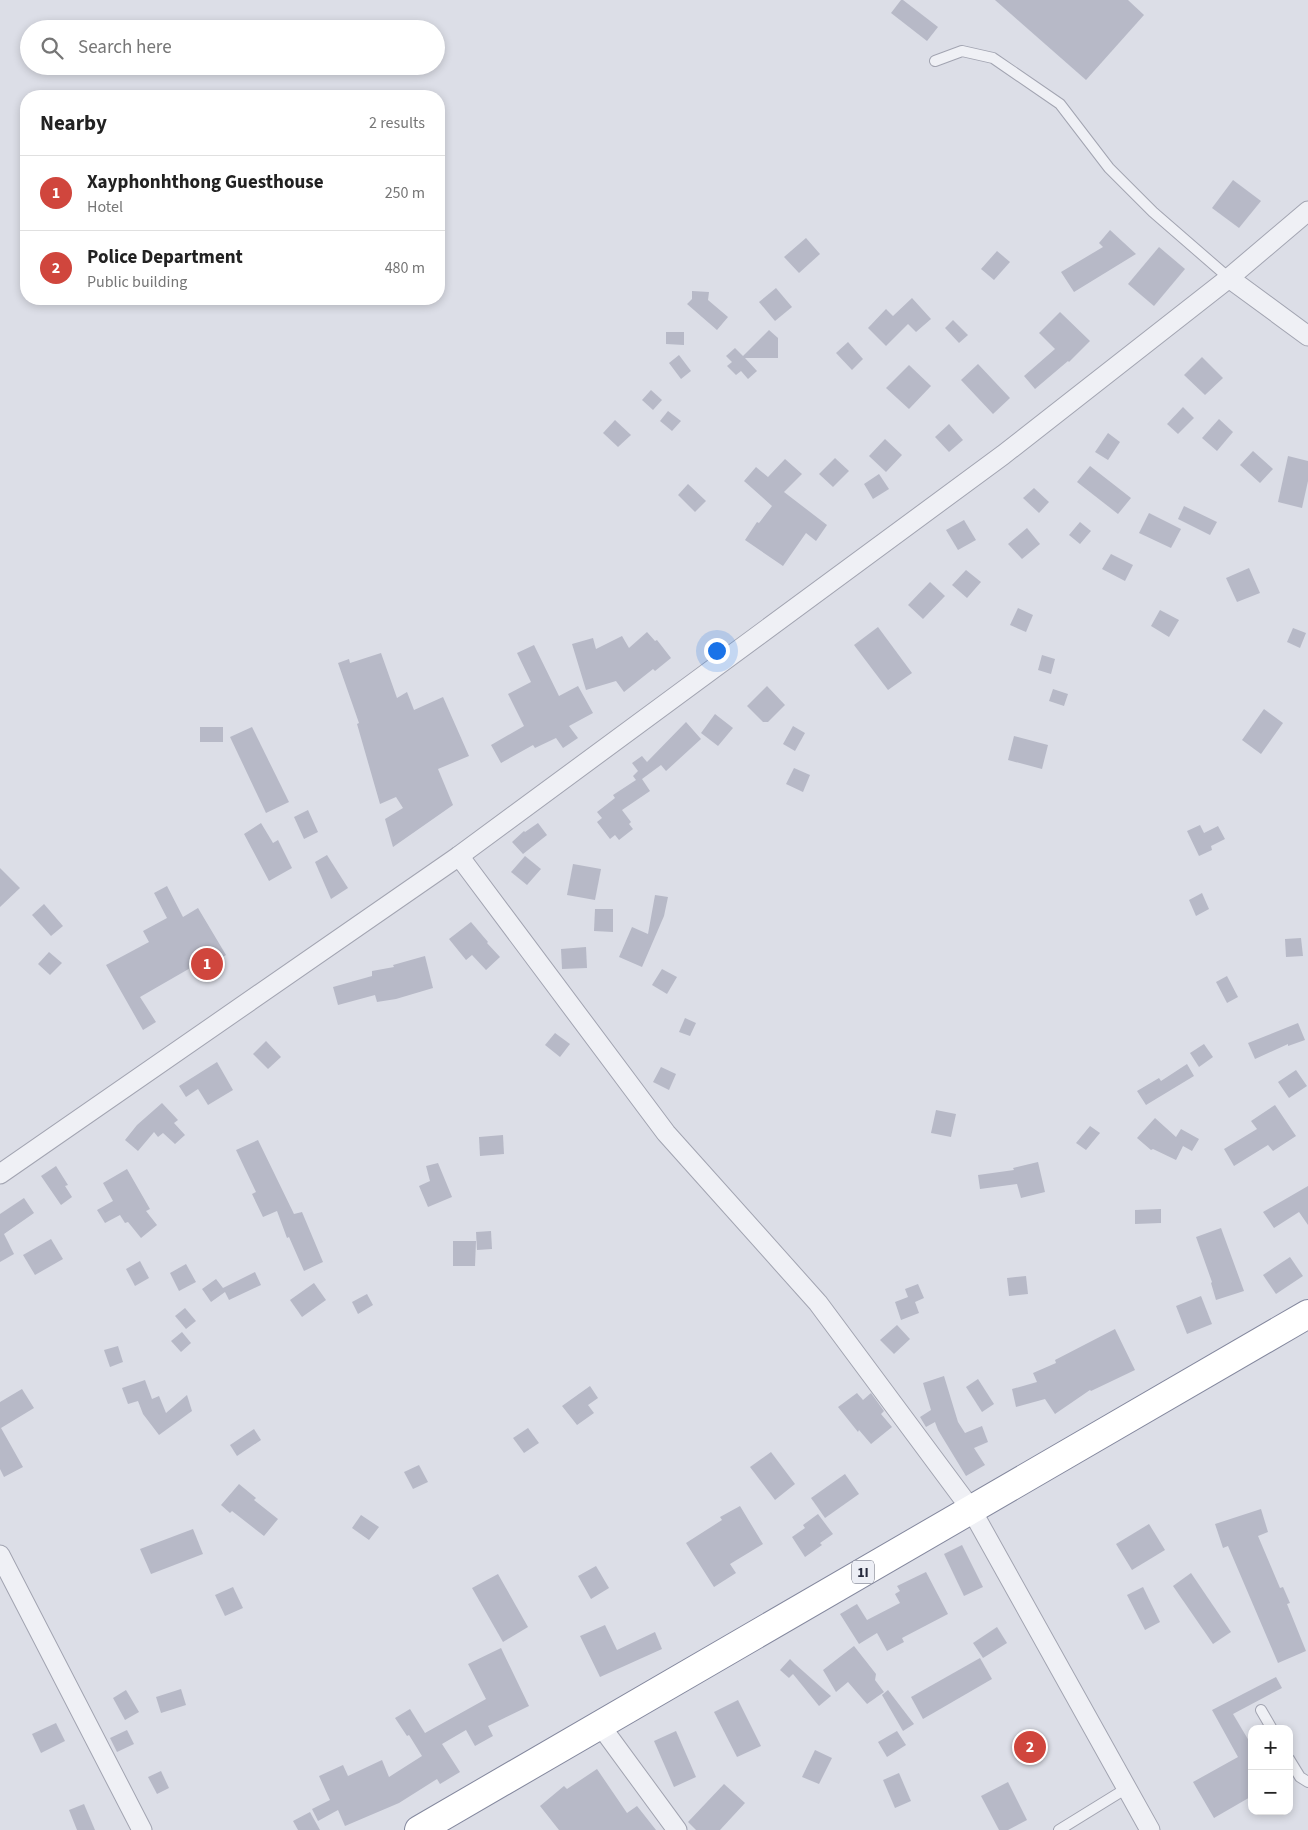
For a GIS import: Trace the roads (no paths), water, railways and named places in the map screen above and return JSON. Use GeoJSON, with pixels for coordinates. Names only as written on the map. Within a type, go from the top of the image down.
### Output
{"type":"FeatureCollection","features":[{"type":"Feature","properties":{"kind":"highway","name":"1I"},"geometry":{"type":"LineString","coordinates":[[419,1830],[1308,1314]]}},
{"type":"Feature","properties":{"kind":"street"},"geometry":{"type":"LineString","coordinates":[[0,1174],[459,856],[1003,455],[1229,278],[1308,211]]}},
{"type":"Feature","properties":{"kind":"street"},"geometry":{"type":"LineString","coordinates":[[1229,278],[1308,336]]}},
{"type":"Feature","properties":{"kind":"street"},"geometry":{"type":"LineString","coordinates":[[459,856],[666,1133],[818,1303],[972,1510],[1150,1830]]}},
{"type":"Feature","properties":{"kind":"street"},"geometry":{"type":"LineString","coordinates":[[0,1556],[142,1830]]}},
{"type":"Feature","properties":{"kind":"street"},"geometry":{"type":"LineString","coordinates":[[600,1725],[677,1830]]}},
{"type":"Feature","properties":{"kind":"lane"},"geometry":{"type":"LineString","coordinates":[[935,60],[962,51],[993,58],[1060,104],[1108,168],[1153,212],[1229,278]]}},
{"type":"Feature","properties":{"kind":"lane"},"geometry":{"type":"LineString","coordinates":[[1261,1710],[1270,1725]]}},
{"type":"Feature","properties":{"kind":"lane"},"geometry":{"type":"LineString","coordinates":[[1293,1766],[1300,1777],[1308,1782]]}},
{"type":"Feature","properties":{"kind":"lane"},"geometry":{"type":"LineString","coordinates":[[1059,1830],[1127,1788]]}},
{"type":"Feature","properties":{"kind":"place","name":"Xayphonhthong Guesthouse"},"geometry":{"type":"Point","coordinates":[207,964]}},
{"type":"Feature","properties":{"kind":"place","name":"Police Department"},"geometry":{"type":"Point","coordinates":[1030,1747]}}]}
